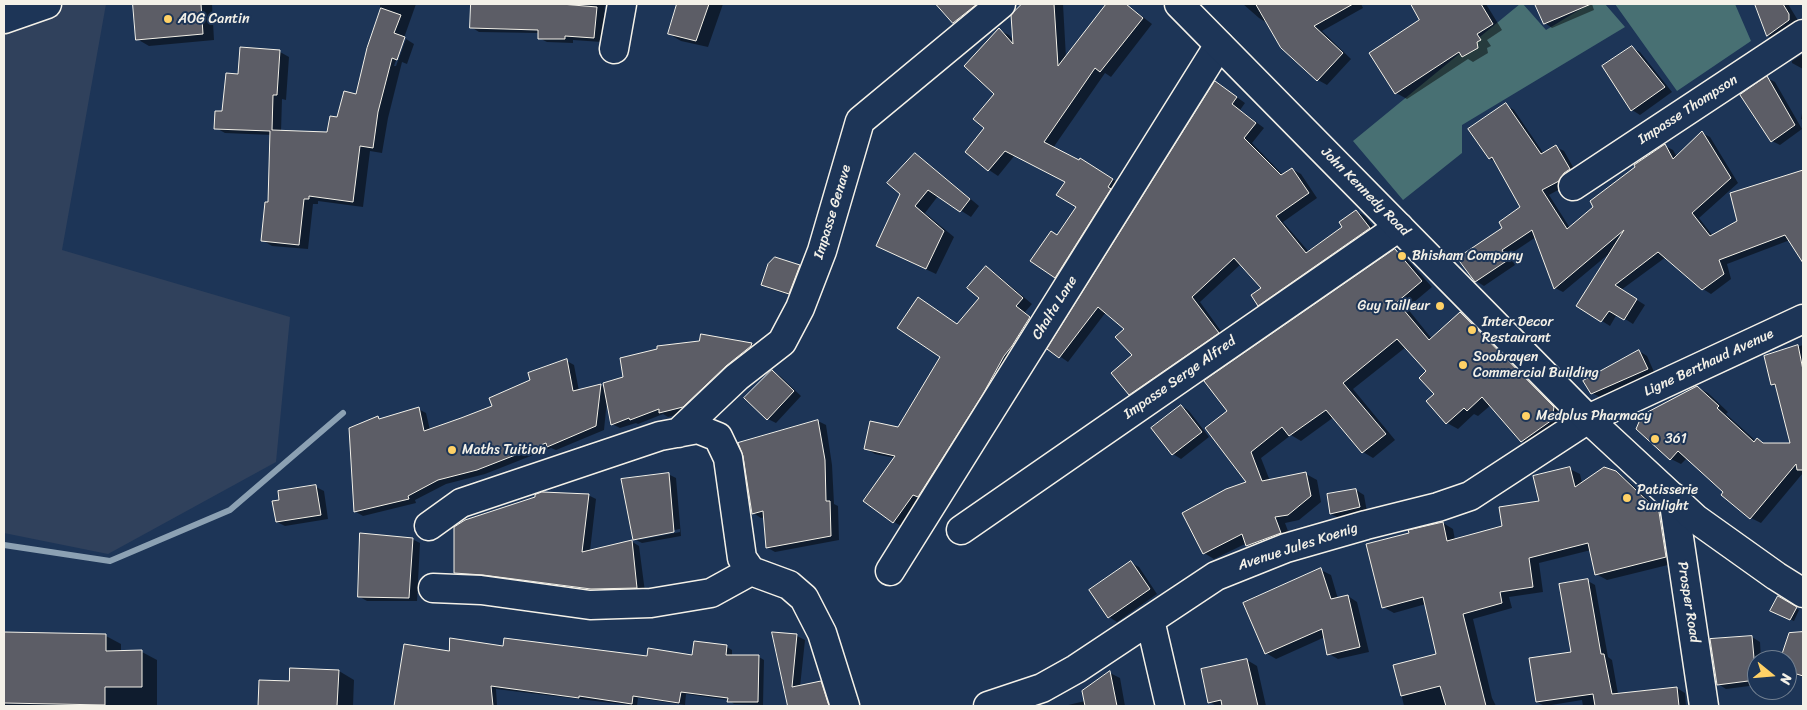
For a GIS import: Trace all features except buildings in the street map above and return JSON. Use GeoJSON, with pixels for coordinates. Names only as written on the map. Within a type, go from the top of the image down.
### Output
{"type":"FeatureCollection","features":[{"type":"Feature","properties":{"kind":"street"},"geometry":{"type":"LineString","coordinates":[[4,19],[47,4]]}},
{"type":"Feature","properties":{"kind":"street"},"geometry":{"type":"LineString","coordinates":[[614,49],[622,4]]}},
{"type":"Feature","properties":{"kind":"street"},"geometry":{"type":"LineString","coordinates":[[688,431],[789,347],[807,320],[842,225],[862,159],[860,121],[1001,4]]}},
{"type":"Feature","properties":{"kind":"street","name":"John Kennedy Road"},"geometry":{"type":"LineString","coordinates":[[1179,4],[1588,419],[1696,519],[1803,593]]}},
{"type":"Feature","properties":{"kind":"street","name":"Impasse Thompson"},"geometry":{"type":"LineString","coordinates":[[1573,186],[1803,34]]}},
{"type":"Feature","properties":{"kind":"street","name":"Chalta Lane"},"geometry":{"type":"LineString","coordinates":[[890,571],[1219,45]]}},
{"type":"Feature","properties":{"kind":"street","name":"Impasse Serge Alfred"},"geometry":{"type":"LineString","coordinates":[[961,530],[1399,227]]}},
{"type":"Feature","properties":{"kind":"street","name":"Ligne Berthaud Avenue"},"geometry":{"type":"LineString","coordinates":[[1588,419],[1803,319]]}},
{"type":"Feature","properties":{"kind":"street","name":"Avenue Jules Koenig"},"geometry":{"type":"LineString","coordinates":[[988,706],[1042,688],[1076,669],[1216,576],[1286,548],[1438,507],[1470,496],[1588,419]]}},
{"type":"Feature","properties":{"kind":"street"},"geometry":{"type":"LineString","coordinates":[[429,526],[461,503],[650,439],[688,431],[718,437],[728,458],[742,558],[751,571],[789,585],[804,598],[822,633],[845,706]]}},
{"type":"Feature","properties":{"kind":"street","name":"Prosper Road"},"geometry":{"type":"LineString","coordinates":[[1672,497],[1704,706]]}},
{"type":"Feature","properties":{"kind":"street"},"geometry":{"type":"LineString","coordinates":[[433,588],[481,590],[590,605],[651,603],[711,593],[751,571]]}},
{"type":"Feature","properties":{"kind":"street"},"geometry":{"type":"LineString","coordinates":[[1150,620],[1170,706]]}},
{"type":"Feature","properties":{"kind":"shaded area"},"geometry":{"type":"Polygon","coordinates":[[[64,4],[106,4],[62,250],[290,317],[276,462],[108,554],[4,533],[4,27],[64,4]]]}},
{"type":"Feature","properties":{"kind":"green space"},"geometry":{"type":"Polygon","coordinates":[[[1520,4],[1523,4],[1546,30],[1589,4],[1605,4],[1625,27],[1462,125],[1462,153],[1403,200],[1353,141],[1520,4]]]}},
{"type":"Feature","properties":{"kind":"green space"},"geometry":{"type":"Polygon","coordinates":[[[1615,4],[1735,4],[1751,41],[1677,91],[1615,4]]]}},
{"type":"Feature","properties":{"kind":"waterway"},"geometry":{"type":"LineString","coordinates":[[4,545],[110,561],[230,510],[343,413]]}},
{"type":"Feature","properties":{"kind":"place","name":"AOG Cantin"},"geometry":{"type":"Point","coordinates":[168,19]}},
{"type":"Feature","properties":{"kind":"place","name":"Bhisham Company"},"geometry":{"type":"Point","coordinates":[1402,256]}},
{"type":"Feature","properties":{"kind":"place","name":"Guy Tailleur"},"geometry":{"type":"Point","coordinates":[1440,306]}},
{"type":"Feature","properties":{"kind":"place","name":"Inter Decor Restaurant"},"geometry":{"type":"Point","coordinates":[1472,330]}},
{"type":"Feature","properties":{"kind":"place","name":"Soobrayen Commercial Building"},"geometry":{"type":"Point","coordinates":[1463,365]}},
{"type":"Feature","properties":{"kind":"place","name":"Medplus Pharmacy"},"geometry":{"type":"Point","coordinates":[1526,416]}},
{"type":"Feature","properties":{"kind":"place","name":"361"},"geometry":{"type":"Point","coordinates":[1655,439]}},
{"type":"Feature","properties":{"kind":"place","name":"Maths Tuition"},"geometry":{"type":"Point","coordinates":[452,450]}},
{"type":"Feature","properties":{"kind":"place","name":"Patisserie Sunlight"},"geometry":{"type":"Point","coordinates":[1627,498]}}]}
